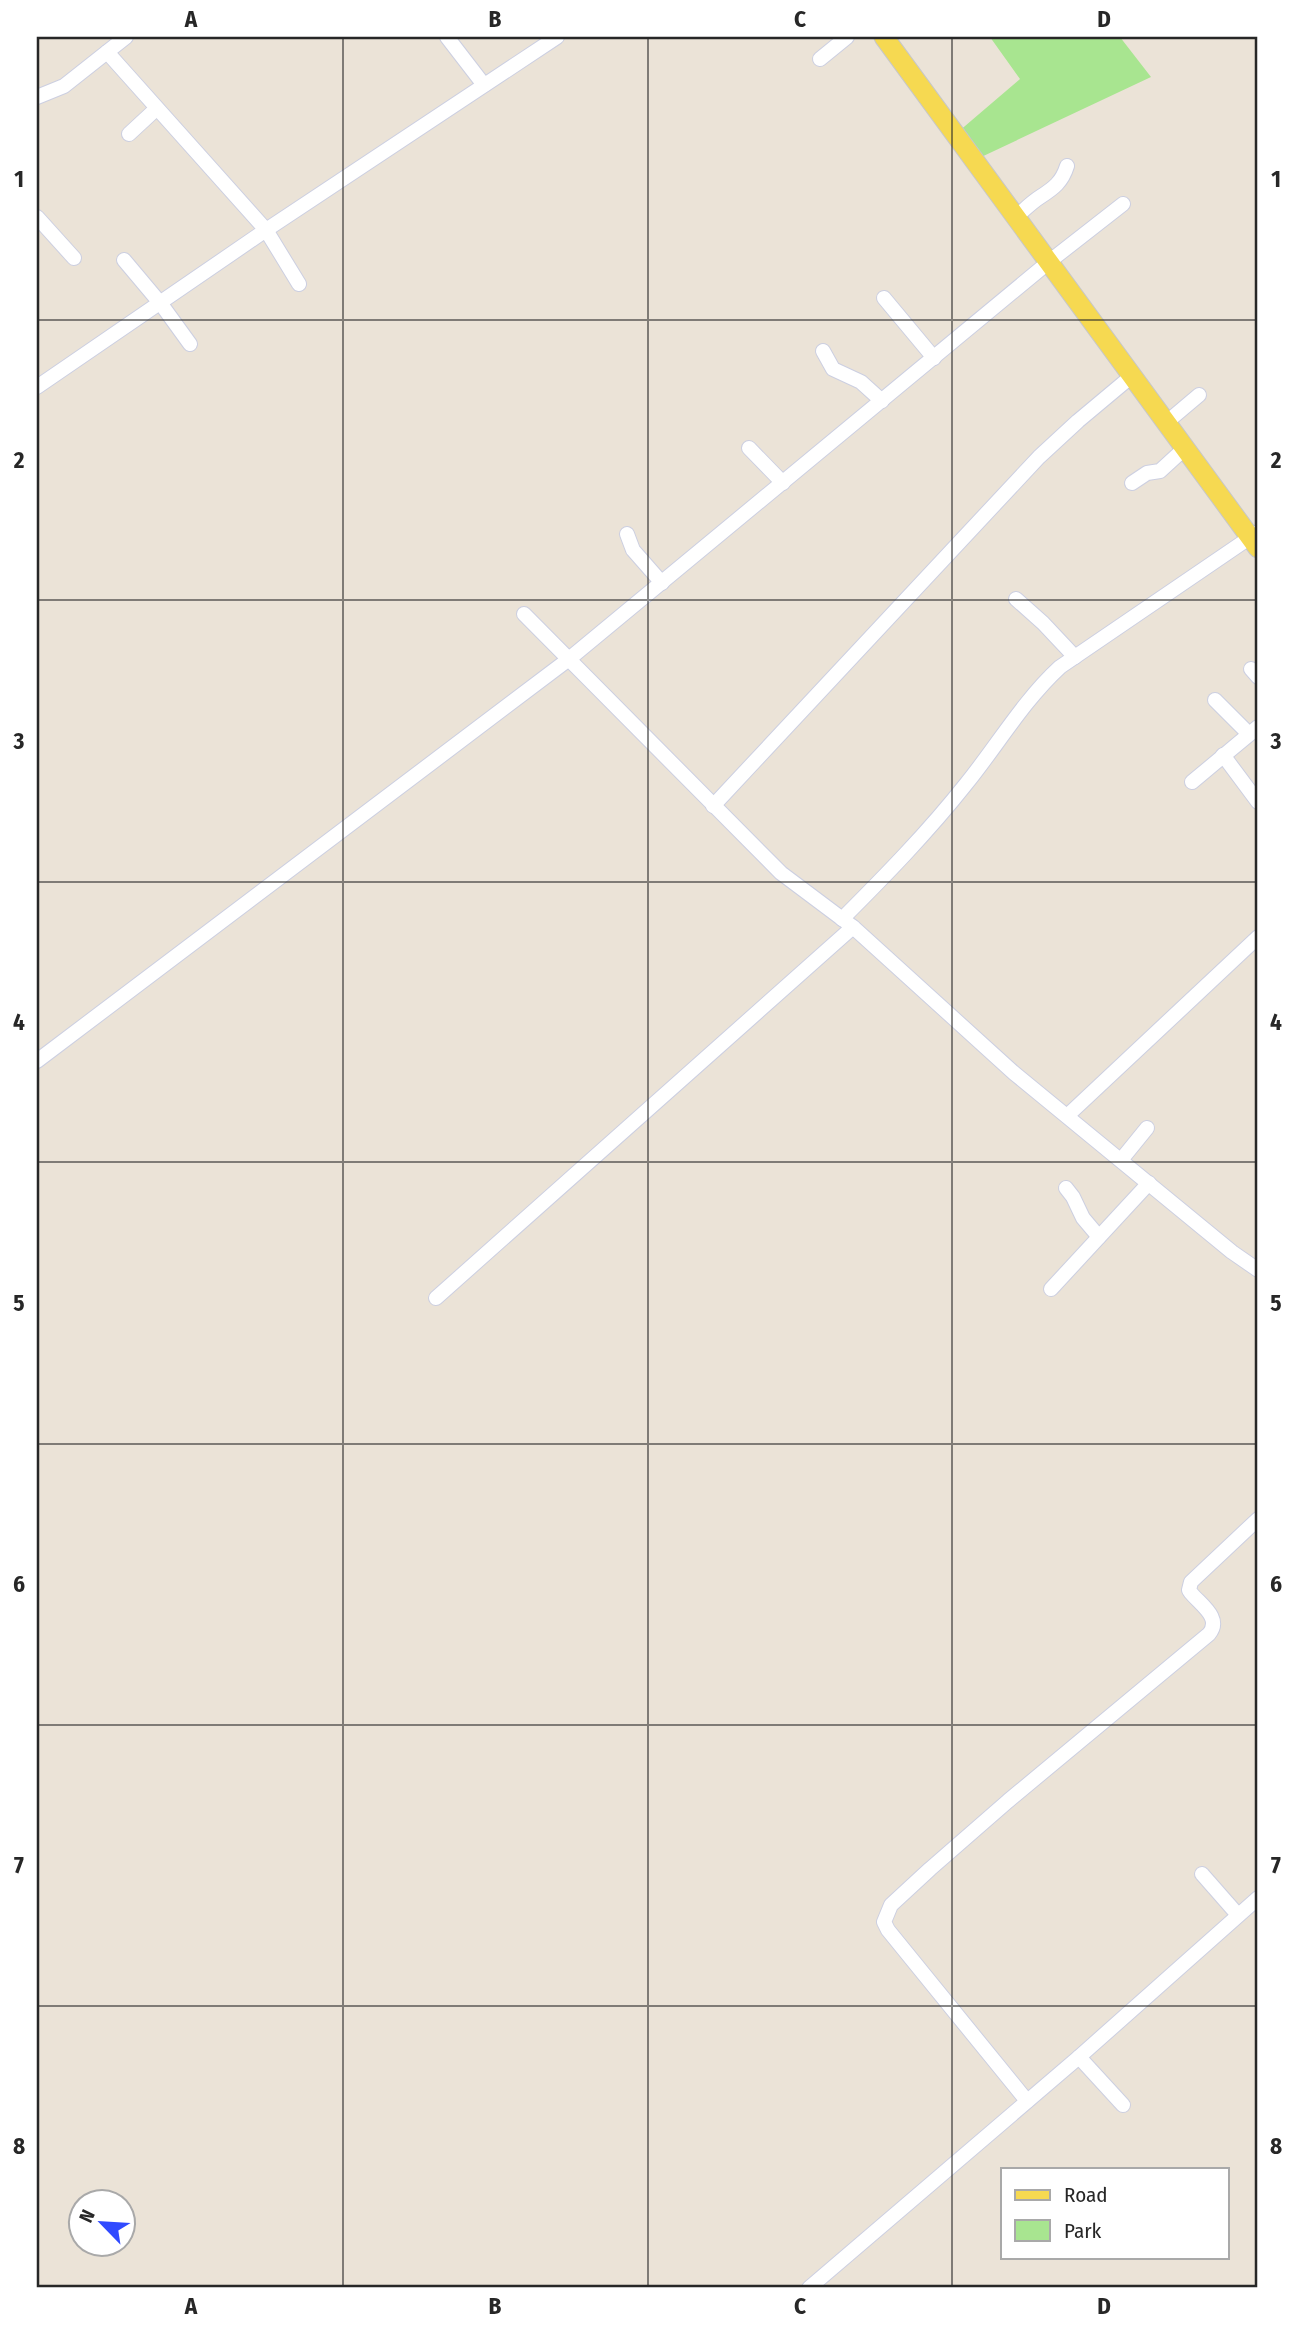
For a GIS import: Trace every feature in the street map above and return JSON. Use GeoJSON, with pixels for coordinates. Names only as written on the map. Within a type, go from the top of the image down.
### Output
{"type":"FeatureCollection","features":[{"type":"Feature","properties":{"kind":"main road"},"geometry":{"type":"LineString","coordinates":[[888,38],[1184,449],[1256,539]]}},
{"type":"Feature","properties":{"kind":"street"},"geometry":{"type":"LineString","coordinates":[[37,97],[64,86],[126,37]]}},
{"type":"Feature","properties":{"kind":"street"},"geometry":{"type":"LineString","coordinates":[[447,37],[484,85]]}},
{"type":"Feature","properties":{"kind":"street"},"geometry":{"type":"LineString","coordinates":[[37,387],[554,37]]}},
{"type":"Feature","properties":{"kind":"street"},"geometry":{"type":"LineString","coordinates":[[820,59],[847,37]]}},
{"type":"Feature","properties":{"kind":"street"},"geometry":{"type":"LineString","coordinates":[[107,52],[266,230],[299,284]]}},
{"type":"Feature","properties":{"kind":"street"},"geometry":{"type":"LineString","coordinates":[[129,134],[156,109]]}},
{"type":"Feature","properties":{"kind":"street"},"geometry":{"type":"LineString","coordinates":[[1017,216],[1054,188],[1062,179],[1067,166]]}},
{"type":"Feature","properties":{"kind":"street"},"geometry":{"type":"LineString","coordinates":[[37,1061],[569,659],[1122,204]]}},
{"type":"Feature","properties":{"kind":"street"},"geometry":{"type":"LineString","coordinates":[[37,217],[74,258]]}},
{"type":"Feature","properties":{"kind":"street"},"geometry":{"type":"LineString","coordinates":[[124,260],[161,303],[190,344]]}},
{"type":"Feature","properties":{"kind":"street"},"geometry":{"type":"LineString","coordinates":[[884,298],[934,358]]}},
{"type":"Feature","properties":{"kind":"street"},"geometry":{"type":"LineString","coordinates":[[823,351],[833,369],[861,382],[882,401]]}},
{"type":"Feature","properties":{"kind":"street"},"geometry":{"type":"LineString","coordinates":[[713,806],[1039,457],[1133,375]]}},
{"type":"Feature","properties":{"kind":"street"},"geometry":{"type":"LineString","coordinates":[[1167,422],[1199,395]]}},
{"type":"Feature","properties":{"kind":"street"},"geometry":{"type":"LineString","coordinates":[[749,448],[783,483]]}},
{"type":"Feature","properties":{"kind":"street"},"geometry":{"type":"LineString","coordinates":[[1132,483],[1147,473],[1160,471],[1184,449]]}},
{"type":"Feature","properties":{"kind":"street"},"geometry":{"type":"LineString","coordinates":[[627,534],[633,550],[662,583]]}},
{"type":"Feature","properties":{"kind":"street"},"geometry":{"type":"LineString","coordinates":[[436,1298],[848,923],[965,786],[1043,683],[1075,657],[1256,539]]}},
{"type":"Feature","properties":{"kind":"street"},"geometry":{"type":"LineString","coordinates":[[1016,599],[1075,657]]}},
{"type":"Feature","properties":{"kind":"street"},"geometry":{"type":"LineString","coordinates":[[524,614],[780,873],[848,923],[1014,1073],[1232,1252],[1258,1270]]}},
{"type":"Feature","properties":{"kind":"street"},"geometry":{"type":"LineString","coordinates":[[1192,782],[1254,730],[1214,700]]}},
{"type":"Feature","properties":{"kind":"street"},"geometry":{"type":"LineString","coordinates":[[1223,755],[1258,802]]}},
{"type":"Feature","properties":{"kind":"street"},"geometry":{"type":"LineString","coordinates":[[1067,1116],[1258,937]]}},
{"type":"Feature","properties":{"kind":"street"},"geometry":{"type":"LineString","coordinates":[[1121,1160],[1147,1128]]}},
{"type":"Feature","properties":{"kind":"street"},"geometry":{"type":"LineString","coordinates":[[1051,1289],[1149,1183]]}},
{"type":"Feature","properties":{"kind":"street"},"geometry":{"type":"LineString","coordinates":[[1066,1188],[1083,1218],[1099,1237]]}},
{"type":"Feature","properties":{"kind":"street"},"geometry":{"type":"LineString","coordinates":[[1027,2101],[888,1930],[884,1923],[887,1911],[930,1869],[1008,1801],[1209,1634],[1215,1622],[1189,1590],[1191,1583],[1258,1519]]}},
{"type":"Feature","properties":{"kind":"street"},"geometry":{"type":"LineString","coordinates":[[1202,1874],[1238,1915]]}},
{"type":"Feature","properties":{"kind":"street"},"geometry":{"type":"LineString","coordinates":[[809,2288],[1079,2057],[1258,1898]]}},
{"type":"Feature","properties":{"kind":"street"},"geometry":{"type":"LineString","coordinates":[[1079,2057],[1123,2105]]}},
{"type":"Feature","properties":{"kind":"green space"},"geometry":{"type":"Polygon","coordinates":[[[990,37],[1120,37],[1151,77],[977,159],[958,132],[1020,79],[990,37]]]}}]}
